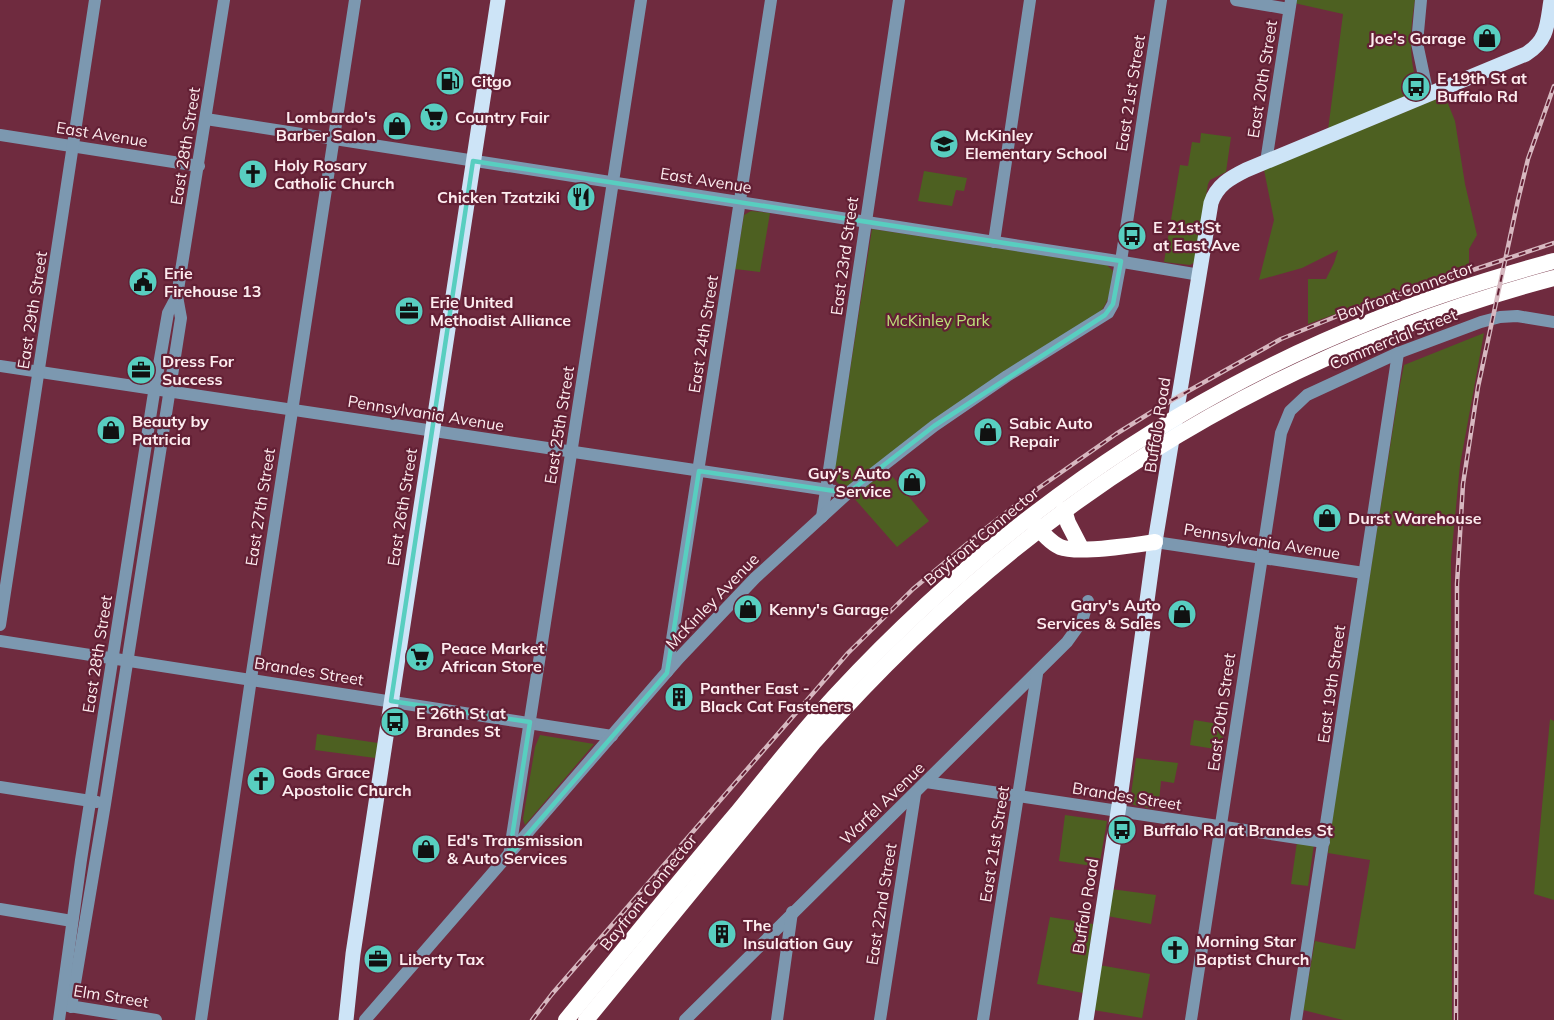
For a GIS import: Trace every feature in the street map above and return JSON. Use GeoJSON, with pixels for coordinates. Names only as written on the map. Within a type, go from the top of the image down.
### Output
{"type":"FeatureCollection","features":[{"type":"Feature","properties":{"kind":"highway","name":"Bayfront Connector"},"geometry":{"type":"LineString","coordinates":[[586,1020],[850,702],[929,623],[994,565],[1034,523],[1100,466],[1161,426],[1265,369],[1361,325],[1427,300],[1554,261]]}},
{"type":"Feature","properties":{"kind":"highway","name":"Bayfront Connector"},"geometry":{"type":"LineString","coordinates":[[566,1020],[836,695],[932,600],[984,554],[1034,523],[1064,510],[1161,444],[1299,370],[1429,316],[1474,300],[1554,278]]}},
{"type":"Feature","properties":{"kind":"highway"},"geometry":{"type":"LineString","coordinates":[[1064,510],[1081,548]]}},
{"type":"Feature","properties":{"kind":"highway"},"geometry":{"type":"LineString","coordinates":[[1034,523],[1058,546],[1066,548],[1111,548],[1155,542]]}},
{"type":"Feature","properties":{"kind":"main road","name":"East 26th Street"},"geometry":{"type":"LineString","coordinates":[[346,1020],[352,954],[498,0]]}},
{"type":"Feature","properties":{"kind":"main road","name":"Buffalo Road"},"geometry":{"type":"LineString","coordinates":[[1086,1020],[1118,812],[1155,542],[1211,203],[1216,191],[1235,175],[1526,54],[1540,43],[1546,29],[1551,0]]}},
{"type":"Feature","properties":{"kind":"street","name":"East 29th Street"},"geometry":{"type":"LineString","coordinates":[[0,625],[96,0]]}},
{"type":"Feature","properties":{"kind":"street","name":"East 28th Street"},"geometry":{"type":"LineString","coordinates":[[66,1006],[72,921],[112,658],[168,313],[177,296],[224,0]]}},
{"type":"Feature","properties":{"kind":"street","name":"East 27th Street"},"geometry":{"type":"LineString","coordinates":[[201,1020],[355,0]]}},
{"type":"Feature","properties":{"kind":"street","name":"East 25th Street"},"geometry":{"type":"LineString","coordinates":[[509,856],[641,0]]}},
{"type":"Feature","properties":{"kind":"street","name":"East 24th Street"},"geometry":{"type":"LineString","coordinates":[[666,673],[771,0]]}},
{"type":"Feature","properties":{"kind":"street","name":"East 23rd Street"},"geometry":{"type":"LineString","coordinates":[[822,517],[900,0]]}},
{"type":"Feature","properties":{"kind":"street"},"geometry":{"type":"LineString","coordinates":[[994,242],[1030,0]]}},
{"type":"Feature","properties":{"kind":"street","name":"East 21st Street"},"geometry":{"type":"LineString","coordinates":[[1121,261],[1161,0]]}},
{"type":"Feature","properties":{"kind":"street"},"geometry":{"type":"LineString","coordinates":[[1236,0],[1290,4]]}},
{"type":"Feature","properties":{"kind":"street"},"geometry":{"type":"LineString","coordinates":[[1421,0],[1416,43],[1428,95]]}},
{"type":"Feature","properties":{"kind":"street","name":"East 20th Street"},"geometry":{"type":"LineString","coordinates":[[1266,162],[1290,4]]}},
{"type":"Feature","properties":{"kind":"street","name":"East Avenue"},"geometry":{"type":"LineString","coordinates":[[206,119],[1200,275]]}},
{"type":"Feature","properties":{"kind":"street","name":"East Avenue"},"geometry":{"type":"LineString","coordinates":[[0,135],[199,166]]}},
{"type":"Feature","properties":{"kind":"street","name":"McKinley Avenue"},"geometry":{"type":"LineString","coordinates":[[365,1020],[666,673],[741,593],[848,493],[944,419],[1007,376],[1106,315],[1113,304],[1121,261]]}},
{"type":"Feature","properties":{"kind":"street","name":"East 28th Street"},"geometry":{"type":"LineString","coordinates":[[59,1020],[66,1006],[105,804],[181,318],[177,296]]}},
{"type":"Feature","properties":{"kind":"street","name":"Commercial Street"},"geometry":{"type":"LineString","coordinates":[[1290,411],[1314,390],[1398,353],[1490,319],[1517,316],[1554,322]]}},
{"type":"Feature","properties":{"kind":"street","name":"East 19th Street"},"geometry":{"type":"LineString","coordinates":[[1296,1020],[1398,353]]}},
{"type":"Feature","properties":{"kind":"street","name":"Pennsylvania Avenue"},"geometry":{"type":"LineString","coordinates":[[0,366],[848,493]]}},
{"type":"Feature","properties":{"kind":"street","name":"East 20th Street"},"geometry":{"type":"LineString","coordinates":[[1191,1020],[1281,433],[1290,411]]}},
{"type":"Feature","properties":{"kind":"street","name":"Pennsylvania Avenue"},"geometry":{"type":"LineString","coordinates":[[1155,542],[1364,573]]}},
{"type":"Feature","properties":{"kind":"street","name":"Warfel Avenue"},"geometry":{"type":"LineString","coordinates":[[685,1020],[1038,672],[1077,631],[1088,601]]}},
{"type":"Feature","properties":{"kind":"street","name":"Brandes Street"},"geometry":{"type":"LineString","coordinates":[[0,641],[612,736]]}},
{"type":"Feature","properties":{"kind":"street","name":"East 21st Street"},"geometry":{"type":"LineString","coordinates":[[983,1020],[1038,672]]}},
{"type":"Feature","properties":{"kind":"street","name":"Brandes Street"},"geometry":{"type":"LineString","coordinates":[[926,782],[1324,842]]}},
{"type":"Feature","properties":{"kind":"street"},"geometry":{"type":"LineString","coordinates":[[0,787],[105,804]]}},
{"type":"Feature","properties":{"kind":"street","name":"East 22nd Street"},"geometry":{"type":"LineString","coordinates":[[880,1020],[915,794]]}},
{"type":"Feature","properties":{"kind":"street"},"geometry":{"type":"LineString","coordinates":[[0,909],[72,921]]}},
{"type":"Feature","properties":{"kind":"street"},"geometry":{"type":"LineString","coordinates":[[777,1020],[792,912]]}},
{"type":"Feature","properties":{"kind":"street","name":"Elm Street"},"geometry":{"type":"LineString","coordinates":[[66,1006],[156,1020]]}},
{"type":"Feature","properties":{"kind":"highlighted area"},"geometry":{"type":"Polygon","coordinates":[[[473,161],[1121,261],[1113,304],[1105,315],[934,426],[848,493],[699,471],[667,673],[509,856],[530,722],[391,701],[473,161]]]}},
{"type":"Feature","properties":{"kind":"green space"},"geometry":{"type":"Polygon","coordinates":[[[1295,0],[1415,0],[1411,45],[1415,78],[1419,89],[1417,92],[1328,130],[1343,14],[1294,3],[1295,0]]]}},
{"type":"Feature","properties":{"kind":"green space"},"geometry":{"type":"Polygon","coordinates":[[[1439,98],[1447,101],[1455,121],[1465,184],[1477,235],[1469,249],[1469,269],[1409,287],[1308,324],[1308,279],[1326,279],[1338,250],[1302,268],[1259,280],[1274,220],[1264,170],[1439,98]]]}},
{"type":"Feature","properties":{"kind":"green space"},"geometry":{"type":"Polygon","coordinates":[[[1201,133],[1231,137],[1226,172],[1210,180],[1208,184],[1195,262],[1190,265],[1164,262],[1180,165],[1188,166],[1192,142],[1200,143],[1201,133]]]}},
{"type":"Feature","properties":{"kind":"green space"},"geometry":{"type":"Polygon","coordinates":[[[924,171],[967,178],[964,191],[956,190],[952,206],[918,201],[924,171]]]}},
{"type":"Feature","properties":{"kind":"green space"},"geometry":{"type":"Polygon","coordinates":[[[751,211],[770,213],[760,272],[735,269],[744,215],[751,211]]]}},
{"type":"Feature","properties":{"kind":"green space","name":"McKinley Park"},"geometry":{"type":"Polygon","coordinates":[[[872,229],[1107,265],[1113,271],[1108,299],[1099,313],[846,486],[837,482],[834,473],[872,229]]]}},
{"type":"Feature","properties":{"kind":"green space"},"geometry":{"type":"Polygon","coordinates":[[[1484,333],[1460,465],[1451,559],[1452,1020],[1343,1020],[1303,1010],[1315,941],[1355,949],[1370,860],[1328,853],[1404,365],[1484,333]]]}},
{"type":"Feature","properties":{"kind":"green space"},"geometry":{"type":"Polygon","coordinates":[[[887,470],[929,521],[897,547],[853,497],[887,470]]]}},
{"type":"Feature","properties":{"kind":"green space"},"geometry":{"type":"Polygon","coordinates":[[[1550,719],[1554,721],[1554,900],[1534,894],[1550,719]]]}},
{"type":"Feature","properties":{"kind":"green space"},"geometry":{"type":"Polygon","coordinates":[[[1194,720],[1225,725],[1221,750],[1190,745],[1194,720]]]}},
{"type":"Feature","properties":{"kind":"green space"},"geometry":{"type":"Polygon","coordinates":[[[317,734],[378,743],[375,758],[315,750],[317,734]]]}},
{"type":"Feature","properties":{"kind":"green space"},"geometry":{"type":"Polygon","coordinates":[[[540,735],[594,744],[525,825],[523,819],[535,747],[540,735]]]}},
{"type":"Feature","properties":{"kind":"green space"},"geometry":{"type":"Polygon","coordinates":[[[1136,758],[1178,763],[1174,783],[1161,781],[1159,802],[1156,801],[1154,809],[1130,802],[1136,758]]]}},
{"type":"Feature","properties":{"kind":"green space"},"geometry":{"type":"Polygon","coordinates":[[[1065,815],[1107,821],[1099,867],[1059,861],[1065,815]]]}},
{"type":"Feature","properties":{"kind":"green space"},"geometry":{"type":"Polygon","coordinates":[[[1297,842],[1314,844],[1308,886],[1291,884],[1297,842]]]}},
{"type":"Feature","properties":{"kind":"green space"},"geometry":{"type":"Polygon","coordinates":[[[1111,889],[1156,895],[1151,924],[1107,916],[1111,889]]]}},
{"type":"Feature","properties":{"kind":"green space"},"geometry":{"type":"Polygon","coordinates":[[[1050,917],[1093,924],[1083,993],[1037,984],[1050,917]]]}},
{"type":"Feature","properties":{"kind":"green space"},"geometry":{"type":"Polygon","coordinates":[[[1099,965],[1150,974],[1142,1018],[1093,1010],[1099,965]]]}},
{"type":"Feature","properties":{"kind":"railway"},"geometry":{"type":"LineString","coordinates":[[1456,1020],[1457,584],[1463,484],[1478,387],[1518,200],[1528,159],[1554,86]]}},
{"type":"Feature","properties":{"kind":"railway"},"geometry":{"type":"LineString","coordinates":[[532,1020],[552,994],[848,653],[913,589],[1033,492],[1116,434],[1158,408],[1281,339],[1352,310],[1554,243]]}},
{"type":"Feature","properties":{"kind":"place","name":"Joe's Garage"},"geometry":{"type":"Point","coordinates":[1487,38]}},
{"type":"Feature","properties":{"kind":"place","name":"Citgo"},"geometry":{"type":"Point","coordinates":[450,81]}},
{"type":"Feature","properties":{"kind":"place","name":"E 19th St at Buffalo Rd"},"geometry":{"type":"Point","coordinates":[1416,87]}},
{"type":"Feature","properties":{"kind":"place","name":"Country Fair"},"geometry":{"type":"Point","coordinates":[434,117]}},
{"type":"Feature","properties":{"kind":"place","name":"Lombardo's Barber Salon"},"geometry":{"type":"Point","coordinates":[397,126]}},
{"type":"Feature","properties":{"kind":"place","name":"McKinley Elementary School"},"geometry":{"type":"Point","coordinates":[944,144]}},
{"type":"Feature","properties":{"kind":"place","name":"Holy Rosary Catholic Church"},"geometry":{"type":"Point","coordinates":[253,174]}},
{"type":"Feature","properties":{"kind":"place","name":"Chicken Tzatziki"},"geometry":{"type":"Point","coordinates":[581,197]}},
{"type":"Feature","properties":{"kind":"place","name":"E 21st St at East Ave"},"geometry":{"type":"Point","coordinates":[1132,236]}},
{"type":"Feature","properties":{"kind":"place","name":"Erie Firehouse 13"},"geometry":{"type":"Point","coordinates":[143,282]}},
{"type":"Feature","properties":{"kind":"place","name":"Erie United Methodist Alliance"},"geometry":{"type":"Point","coordinates":[409,311]}},
{"type":"Feature","properties":{"kind":"place","name":"Dress For Success"},"geometry":{"type":"Point","coordinates":[141,370]}},
{"type":"Feature","properties":{"kind":"place","name":"Beauty by Patricia"},"geometry":{"type":"Point","coordinates":[111,430]}},
{"type":"Feature","properties":{"kind":"place","name":"Sabic Auto Repair"},"geometry":{"type":"Point","coordinates":[988,432]}},
{"type":"Feature","properties":{"kind":"place","name":"Guy's Auto Service"},"geometry":{"type":"Point","coordinates":[912,482]}},
{"type":"Feature","properties":{"kind":"place","name":"Durst Warehouse"},"geometry":{"type":"Point","coordinates":[1327,518]}},
{"type":"Feature","properties":{"kind":"place","name":"Kenny's Garage"},"geometry":{"type":"Point","coordinates":[748,609]}},
{"type":"Feature","properties":{"kind":"place","name":"Gary's Auto Services & Sales"},"geometry":{"type":"Point","coordinates":[1182,614]}},
{"type":"Feature","properties":{"kind":"place","name":"Peace Market African Store"},"geometry":{"type":"Point","coordinates":[420,657]}},
{"type":"Feature","properties":{"kind":"place","name":"Panther East - Black Cat Fasteners"},"geometry":{"type":"Point","coordinates":[679,697]}},
{"type":"Feature","properties":{"kind":"place","name":"E 26th St at Brandes St"},"geometry":{"type":"Point","coordinates":[395,722]}},
{"type":"Feature","properties":{"kind":"place","name":"Gods Grace Apostolic Church"},"geometry":{"type":"Point","coordinates":[261,781]}},
{"type":"Feature","properties":{"kind":"place","name":"Buffalo Rd at Brandes St"},"geometry":{"type":"Point","coordinates":[1122,830]}},
{"type":"Feature","properties":{"kind":"place","name":"Ed's Transmission & Auto Services"},"geometry":{"type":"Point","coordinates":[426,849]}},
{"type":"Feature","properties":{"kind":"place","name":"The Insulation Guy"},"geometry":{"type":"Point","coordinates":[722,934]}},
{"type":"Feature","properties":{"kind":"place","name":"Morning Star Baptist Church"},"geometry":{"type":"Point","coordinates":[1175,950]}},
{"type":"Feature","properties":{"kind":"place","name":"Liberty Tax"},"geometry":{"type":"Point","coordinates":[378,959]}}]}
